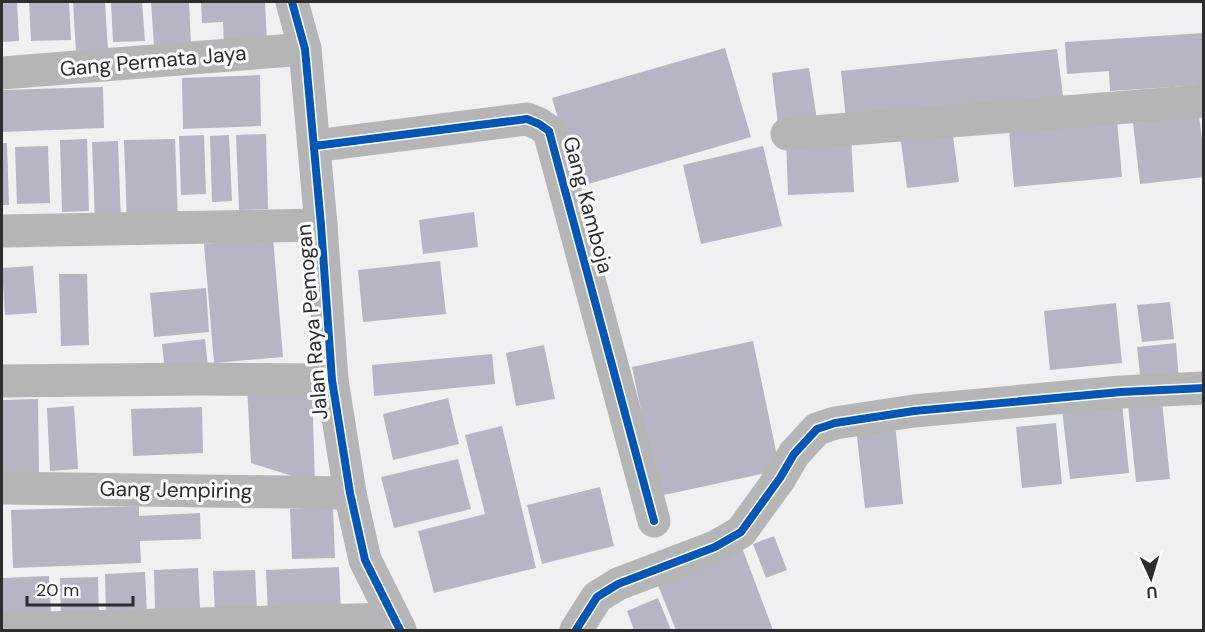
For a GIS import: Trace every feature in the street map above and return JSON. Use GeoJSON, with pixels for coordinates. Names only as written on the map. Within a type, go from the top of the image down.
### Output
{"type":"FeatureCollection","features":[{"type":"Feature","properties":{"kind":"street","name":"Jalan Raya Pemogan"},"geometry":{"type":"LineString","coordinates":[[292,2],[304,49],[321,225],[332,380],[350,493],[365,560],[397,625]]}},
{"type":"Feature","properties":{"kind":"street","name":"Gang Permata Jaya"},"geometry":{"type":"LineString","coordinates":[[2,73],[304,49]]}},
{"type":"Feature","properties":{"kind":"street"},"geometry":{"type":"LineString","coordinates":[[787,134],[1203,101]]}},
{"type":"Feature","properties":{"kind":"street","name":"Gang Kamboja"},"geometry":{"type":"LineString","coordinates":[[314,146],[527,119],[549,130],[654,521]]}},
{"type":"Feature","properties":{"kind":"street"},"geometry":{"type":"LineString","coordinates":[[2,231],[321,225]]}},
{"type":"Feature","properties":{"kind":"street"},"geometry":{"type":"LineString","coordinates":[[2,381],[332,380]]}},
{"type":"Feature","properties":{"kind":"street"},"geometry":{"type":"LineString","coordinates":[[576,630],[597,597],[618,584],[715,547],[741,532],[794,454],[816,429],[835,423],[914,411],[1121,392],[1203,388]]}},
{"type":"Feature","properties":{"kind":"street","name":"Gang Jempiring"},"geometry":{"type":"LineString","coordinates":[[2,488],[350,493]]}},
{"type":"Feature","properties":{"kind":"street"},"geometry":{"type":"LineString","coordinates":[[2,629],[397,625]]}},
{"type":"Feature","properties":{"kind":"building"},"geometry":{"type":"Polygon","coordinates":[[[2,2],[17,2],[19,41],[2,42],[2,2]]]}},
{"type":"Feature","properties":{"kind":"building"},"geometry":{"type":"Polygon","coordinates":[[[29,2],[69,2],[71,40],[31,41],[29,2]]]}},
{"type":"Feature","properties":{"kind":"building"},"geometry":{"type":"Polygon","coordinates":[[[73,2],[105,2],[108,50],[76,52],[73,2]]]}},
{"type":"Feature","properties":{"kind":"building"},"geometry":{"type":"Polygon","coordinates":[[[111,2],[142,2],[145,41],[113,42],[111,2]]]}},
{"type":"Feature","properties":{"kind":"building"},"geometry":{"type":"Polygon","coordinates":[[[151,2],[189,2],[191,44],[154,46],[151,2]]]}},
{"type":"Feature","properties":{"kind":"building"},"geometry":{"type":"Polygon","coordinates":[[[201,2],[265,2],[267,43],[224,46],[223,22],[202,23],[201,2]]]}},
{"type":"Feature","properties":{"kind":"building"},"geometry":{"type":"Polygon","coordinates":[[[1204,33],[1204,85],[1110,91],[1109,71],[1067,74],[1065,42],[1204,33]]]}},
{"type":"Feature","properties":{"kind":"building"},"geometry":{"type":"Polygon","coordinates":[[[725,48],[751,137],[578,187],[552,98],[725,48]]]}},
{"type":"Feature","properties":{"kind":"building"},"geometry":{"type":"Polygon","coordinates":[[[1057,49],[1063,96],[846,119],[841,71],[1057,49]]]}},
{"type":"Feature","properties":{"kind":"building"},"geometry":{"type":"Polygon","coordinates":[[[809,68],[817,120],[778,125],[772,73],[809,68]]]}},
{"type":"Feature","properties":{"kind":"building"},"geometry":{"type":"Polygon","coordinates":[[[260,75],[261,126],[183,129],[182,78],[260,75]]]}},
{"type":"Feature","properties":{"kind":"building"},"geometry":{"type":"Polygon","coordinates":[[[103,87],[104,128],[2,132],[2,90],[103,87]]]}},
{"type":"Feature","properties":{"kind":"building"},"geometry":{"type":"Polygon","coordinates":[[[1199,116],[1204,154],[1204,177],[1140,184],[1133,123],[1199,116]]]}},
{"type":"Feature","properties":{"kind":"building"},"geometry":{"type":"Polygon","coordinates":[[[1117,120],[1122,177],[1014,187],[1009,130],[1117,120]]]}},
{"type":"Feature","properties":{"kind":"building"},"geometry":{"type":"Polygon","coordinates":[[[952,128],[959,182],[907,188],[900,134],[952,128]]]}},
{"type":"Feature","properties":{"kind":"building"},"geometry":{"type":"Polygon","coordinates":[[[266,134],[268,209],[239,210],[236,135],[266,134]]]}},
{"type":"Feature","properties":{"kind":"building"},"geometry":{"type":"Polygon","coordinates":[[[204,135],[206,194],[181,195],[179,136],[204,135]]]}},
{"type":"Feature","properties":{"kind":"building"},"geometry":{"type":"Polygon","coordinates":[[[229,135],[232,201],[212,202],[210,136],[229,135]]]}},
{"type":"Feature","properties":{"kind":"building"},"geometry":{"type":"Polygon","coordinates":[[[851,135],[854,192],[788,195],[786,137],[851,135]]]}},
{"type":"Feature","properties":{"kind":"building"},"geometry":{"type":"Polygon","coordinates":[[[87,139],[89,211],[62,212],[60,140],[87,139]]]}},
{"type":"Feature","properties":{"kind":"building"},"geometry":{"type":"Polygon","coordinates":[[[175,139],[178,221],[127,223],[124,140],[175,139]]]}},
{"type":"Feature","properties":{"kind":"building"},"geometry":{"type":"Polygon","coordinates":[[[118,141],[121,222],[95,222],[92,142],[118,141]]]}},
{"type":"Feature","properties":{"kind":"building"},"geometry":{"type":"Polygon","coordinates":[[[2,143],[7,143],[9,205],[2,205],[2,143]]]}},
{"type":"Feature","properties":{"kind":"building"},"geometry":{"type":"Polygon","coordinates":[[[48,146],[50,203],[17,204],[15,147],[48,146]]]}},
{"type":"Feature","properties":{"kind":"building"},"geometry":{"type":"Polygon","coordinates":[[[763,146],[782,226],[701,244],[683,165],[763,146]]]}},
{"type":"Feature","properties":{"kind":"building"},"geometry":{"type":"Polygon","coordinates":[[[474,212],[478,247],[423,254],[419,220],[474,212]]]}},
{"type":"Feature","properties":{"kind":"building"},"geometry":{"type":"Polygon","coordinates":[[[273,238],[283,357],[214,363],[204,244],[273,238]]]}},
{"type":"Feature","properties":{"kind":"building"},"geometry":{"type":"Polygon","coordinates":[[[440,261],[446,314],[363,322],[358,270],[440,261]]]}},
{"type":"Feature","properties":{"kind":"building"},"geometry":{"type":"Polygon","coordinates":[[[33,266],[37,313],[5,315],[2,268],[33,266]]]}},
{"type":"Feature","properties":{"kind":"building"},"geometry":{"type":"Polygon","coordinates":[[[59,274],[87,274],[89,345],[61,346],[59,274]]]}},
{"type":"Feature","properties":{"kind":"building"},"geometry":{"type":"Polygon","coordinates":[[[206,288],[209,332],[154,337],[150,293],[206,288]]]}},
{"type":"Feature","properties":{"kind":"building"},"geometry":{"type":"Polygon","coordinates":[[[1170,302],[1174,339],[1142,342],[1137,305],[1170,302]]]}},
{"type":"Feature","properties":{"kind":"building"},"geometry":{"type":"Polygon","coordinates":[[[1116,303],[1122,363],[1050,370],[1044,311],[1116,303]]]}},
{"type":"Feature","properties":{"kind":"building"},"geometry":{"type":"Polygon","coordinates":[[[205,339],[208,367],[165,372],[162,344],[205,339]]]}},
{"type":"Feature","properties":{"kind":"building"},"geometry":{"type":"Polygon","coordinates":[[[753,341],[780,470],[659,496],[632,367],[753,341]]]}},
{"type":"Feature","properties":{"kind":"building"},"geometry":{"type":"Polygon","coordinates":[[[1176,343],[1179,381],[1141,384],[1137,347],[1176,343]]]}},
{"type":"Feature","properties":{"kind":"building"},"geometry":{"type":"Polygon","coordinates":[[[544,345],[555,399],[516,406],[506,353],[544,345]]]}},
{"type":"Feature","properties":{"kind":"building"},"geometry":{"type":"Polygon","coordinates":[[[492,354],[495,384],[374,396],[372,365],[492,354]]]}},
{"type":"Feature","properties":{"kind":"building"},"geometry":{"type":"Polygon","coordinates":[[[247,385],[312,388],[315,483],[251,463],[247,385]]]}},
{"type":"Feature","properties":{"kind":"building"},"geometry":{"type":"Polygon","coordinates":[[[448,398],[459,444],[393,460],[383,414],[448,398]]]}},
{"type":"Feature","properties":{"kind":"building"},"geometry":{"type":"Polygon","coordinates":[[[38,399],[39,474],[2,475],[2,400],[38,399]]]}},
{"type":"Feature","properties":{"kind":"building"},"geometry":{"type":"Polygon","coordinates":[[[1162,401],[1170,479],[1136,482],[1128,405],[1162,401]]]}},
{"type":"Feature","properties":{"kind":"building"},"geometry":{"type":"Polygon","coordinates":[[[1122,403],[1129,473],[1070,479],[1062,410],[1122,403]]]}},
{"type":"Feature","properties":{"kind":"building"},"geometry":{"type":"Polygon","coordinates":[[[74,406],[78,469],[50,471],[47,408],[74,406]]]}},
{"type":"Feature","properties":{"kind":"building"},"geometry":{"type":"Polygon","coordinates":[[[202,407],[203,453],[133,456],[131,409],[202,407]]]}},
{"type":"Feature","properties":{"kind":"building"},"geometry":{"type":"Polygon","coordinates":[[[895,423],[903,504],[865,508],[856,428],[895,423]]]}},
{"type":"Feature","properties":{"kind":"building"},"geometry":{"type":"Polygon","coordinates":[[[1056,423],[1062,484],[1022,488],[1016,427],[1056,423]]]}},
{"type":"Feature","properties":{"kind":"building"},"geometry":{"type":"Polygon","coordinates":[[[502,426],[536,568],[434,593],[418,531],[485,514],[465,435],[502,426]]]}},
{"type":"Feature","properties":{"kind":"building"},"geometry":{"type":"Polygon","coordinates":[[[458,459],[471,509],[394,528],[381,477],[458,459]]]}},
{"type":"Feature","properties":{"kind":"building"},"geometry":{"type":"Polygon","coordinates":[[[600,487],[614,546],[542,564],[527,505],[600,487]]]}},
{"type":"Feature","properties":{"kind":"building"},"geometry":{"type":"Polygon","coordinates":[[[139,506],[139,516],[200,513],[201,539],[140,541],[141,563],[13,568],[11,510],[139,506]]]}},
{"type":"Feature","properties":{"kind":"building"},"geometry":{"type":"Polygon","coordinates":[[[333,507],[335,558],[292,559],[290,509],[333,507]]]}},
{"type":"Feature","properties":{"kind":"building"},"geometry":{"type":"Polygon","coordinates":[[[774,536],[787,570],[766,578],[753,544],[774,536]]]}},
{"type":"Feature","properties":{"kind":"building"},"geometry":{"type":"Polygon","coordinates":[[[741,545],[773,630],[676,630],[655,578],[741,545]]]}},
{"type":"Feature","properties":{"kind":"building"},"geometry":{"type":"Polygon","coordinates":[[[339,567],[341,611],[268,614],[266,570],[339,567]]]}},
{"type":"Feature","properties":{"kind":"building"},"geometry":{"type":"Polygon","coordinates":[[[198,568],[200,608],[155,610],[154,570],[198,568]]]}},
{"type":"Feature","properties":{"kind":"building"},"geometry":{"type":"Polygon","coordinates":[[[255,570],[257,611],[215,613],[213,571],[255,570]]]}},
{"type":"Feature","properties":{"kind":"building"},"geometry":{"type":"Polygon","coordinates":[[[145,572],[147,613],[106,614],[105,574],[145,572]]]}},
{"type":"Feature","properties":{"kind":"building"},"geometry":{"type":"Polygon","coordinates":[[[49,576],[51,613],[2,615],[2,578],[49,576]]]}},
{"type":"Feature","properties":{"kind":"building"},"geometry":{"type":"Polygon","coordinates":[[[98,577],[99,615],[61,616],[60,578],[98,577]]]}},
{"type":"Feature","properties":{"kind":"building"},"geometry":{"type":"Polygon","coordinates":[[[658,598],[671,630],[634,630],[627,611],[658,598]]]}},
{"type":"Feature","properties":{"kind":"cycle path"},"geometry":{"type":"LineString","coordinates":[[292,2],[305,49],[332,380],[350,493],[365,560],[400,630]]}},
{"type":"Feature","properties":{"kind":"cycle path"},"geometry":{"type":"LineString","coordinates":[[314,146],[527,119],[549,131],[654,521]]}},
{"type":"Feature","properties":{"kind":"cycle path"},"geometry":{"type":"LineString","coordinates":[[576,630],[597,597],[618,584],[715,547],[741,532],[780,478],[794,454],[817,429],[835,423],[914,411],[1121,392],[1204,388]]}}]}
